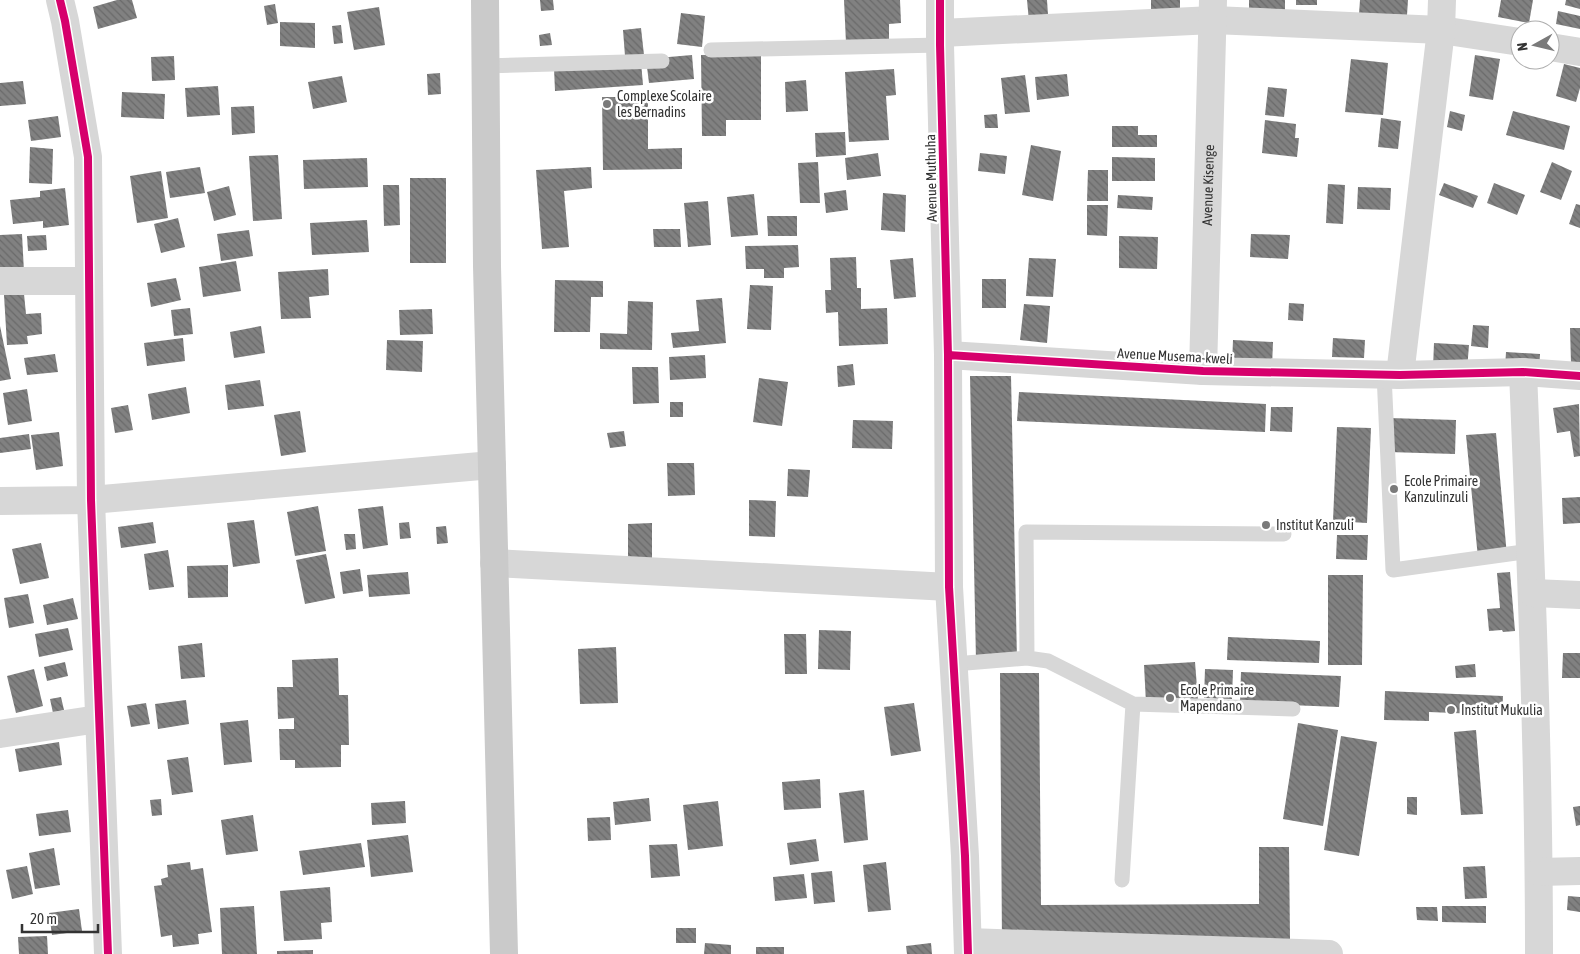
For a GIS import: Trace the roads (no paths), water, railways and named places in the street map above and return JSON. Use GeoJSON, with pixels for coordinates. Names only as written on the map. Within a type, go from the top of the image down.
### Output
{"type":"FeatureCollection","features":[{"type":"Feature","properties":{"kind":"main road"},"geometry":{"type":"LineString","coordinates":[[485,0],[487,266],[504,954]]}},
{"type":"Feature","properties":{"kind":"street"},"geometry":{"type":"LineString","coordinates":[[60,0],[88,157],[91,500],[108,954]]}},
{"type":"Feature","properties":{"kind":"street","name":"Avenue Muthuha"},"geometry":{"type":"LineString","coordinates":[[940,0],[948,355],[950,587],[965,856],[968,948]]}},
{"type":"Feature","properties":{"kind":"street"},"geometry":{"type":"LineString","coordinates":[[1392,375],[1441,30],[1442,0]]}},
{"type":"Feature","properties":{"kind":"street"},"geometry":{"type":"LineString","coordinates":[[940,39],[1213,10],[1441,30],[1510,40]]}},
{"type":"Feature","properties":{"kind":"street","name":"Avenue Kisenge"},"geometry":{"type":"LineString","coordinates":[[1203,371],[1213,10]]}},
{"type":"Feature","properties":{"kind":"street"},"geometry":{"type":"LineString","coordinates":[[1560,49],[1580,52]]}},
{"type":"Feature","properties":{"kind":"street"},"geometry":{"type":"LineString","coordinates":[[0,281],[89,281]]}},
{"type":"Feature","properties":{"kind":"street","name":"Avenue Musema-kweli"},"geometry":{"type":"LineString","coordinates":[[948,355],[1203,371],[1392,375],[1523,372],[1580,376]]}},
{"type":"Feature","properties":{"kind":"street"},"geometry":{"type":"LineString","coordinates":[[1523,372],[1533,593],[1539,954]]}},
{"type":"Feature","properties":{"kind":"street"},"geometry":{"type":"LineString","coordinates":[[0,501],[91,500],[492,465]]}},
{"type":"Feature","properties":{"kind":"street"},"geometry":{"type":"LineString","coordinates":[[494,563],[950,587]]}},
{"type":"Feature","properties":{"kind":"street"},"geometry":{"type":"LineString","coordinates":[[1533,593],[1580,595]]}},
{"type":"Feature","properties":{"kind":"street"},"geometry":{"type":"LineString","coordinates":[[0,734],[98,719]]}},
{"type":"Feature","properties":{"kind":"street"},"geometry":{"type":"LineString","coordinates":[[1539,872],[1580,872]]}},
{"type":"Feature","properties":{"kind":"street"},"geometry":{"type":"LineString","coordinates":[[968,948],[1330,954]]}},
{"type":"Feature","properties":{"kind":"lane"},"geometry":{"type":"LineString","coordinates":[[711,50],[940,39]]}},
{"type":"Feature","properties":{"kind":"lane"},"geometry":{"type":"LineString","coordinates":[[485,66],[662,61]]}},
{"type":"Feature","properties":{"kind":"lane"},"geometry":{"type":"LineString","coordinates":[[1392,375],[1393,570],[1531,551]]}},
{"type":"Feature","properties":{"kind":"lane"},"geometry":{"type":"LineString","coordinates":[[1027,658],[1026,532],[1284,534]]}},
{"type":"Feature","properties":{"kind":"lane"},"geometry":{"type":"LineString","coordinates":[[954,664],[1027,658],[1048,661],[1133,704],[1292,709]]}},
{"type":"Feature","properties":{"kind":"lane"},"geometry":{"type":"LineString","coordinates":[[1122,880],[1133,704]]}},
{"type":"Feature","properties":{"kind":"place","name":"Complexe Scolaire les Bernadins"},"geometry":{"type":"Point","coordinates":[607,104]}},
{"type":"Feature","properties":{"kind":"place","name":"Ecole Primaire Kanzulinzuli"},"geometry":{"type":"Point","coordinates":[1394,489]}},
{"type":"Feature","properties":{"kind":"place","name":"Institut Kanzuli"},"geometry":{"type":"Point","coordinates":[1266,525]}},
{"type":"Feature","properties":{"kind":"place","name":"Ecole Primaire Mapendano"},"geometry":{"type":"Point","coordinates":[1170,698]}},
{"type":"Feature","properties":{"kind":"place","name":"Institut Mukulia"},"geometry":{"type":"Point","coordinates":[1451,710]}}]}
